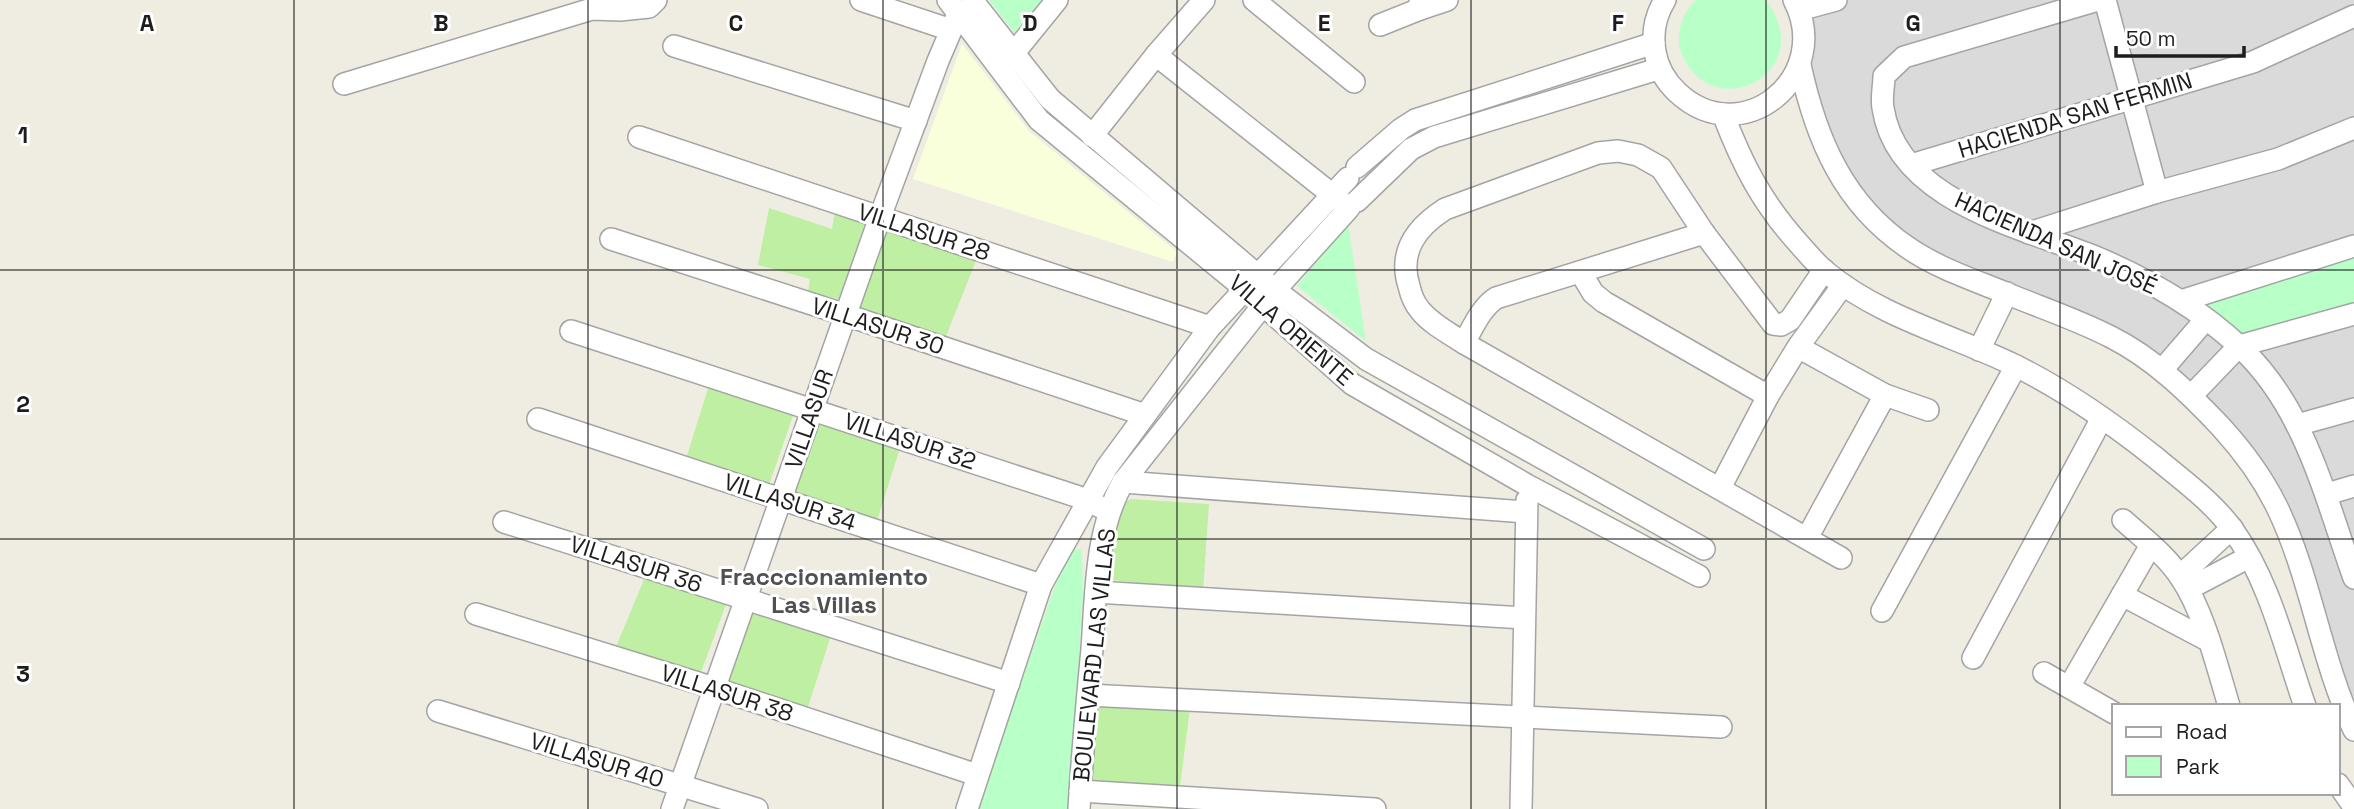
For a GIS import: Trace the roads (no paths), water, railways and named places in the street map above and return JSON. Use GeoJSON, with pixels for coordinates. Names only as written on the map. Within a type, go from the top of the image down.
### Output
{"type":"FeatureCollection","features":[{"type":"Feature","properties":{"kind":"street"},"geometry":{"type":"LineString","coordinates":[[1000,70],[1057,0]]}},
{"type":"Feature","properties":{"kind":"street"},"geometry":{"type":"LineString","coordinates":[[1092,136],[1204,0]]}},
{"type":"Feature","properties":{"kind":"street"},"geometry":{"type":"LineString","coordinates":[[1254,0],[1354,82]]}},
{"type":"Feature","properties":{"kind":"street"},"geometry":{"type":"LineString","coordinates":[[1380,25],[1420,4],[1447,0]]}},
{"type":"Feature","properties":{"kind":"street"},"geometry":{"type":"LineString","coordinates":[[1665,0],[1657,18],[1654,43],[1658,69],[1685,100],[1697,107],[1723,114],[1751,111],[1764,106],[1786,89],[1800,65],[1805,37],[1797,5],[1836,0]]}},
{"type":"Feature","properties":{"kind":"street","name":"HACIENDA SAN JOSÉ"},"geometry":{"type":"LineString","coordinates":[[2098,0],[1904,57],[1884,76],[1883,107],[1893,139],[1911,165],[1933,185],[1961,203],[2000,222],[2093,256],[2137,276],[2181,301],[2239,346],[2280,393],[2297,425],[2347,539],[2354,578]]}},
{"type":"Feature","properties":{"kind":"street"},"geometry":{"type":"LineString","coordinates":[[2105,0],[2157,192]]}},
{"type":"Feature","properties":{"kind":"street"},"geometry":{"type":"LineString","coordinates":[[864,1],[957,11]]}},
{"type":"Feature","properties":{"kind":"street"},"geometry":{"type":"LineString","coordinates":[[344,84],[590,5],[620,10],[652,4]]}},
{"type":"Feature","properties":{"kind":"street","name":"VILLA ORIENTE"},"geometry":{"type":"LineString","coordinates":[[957,11],[1014,53],[1050,99],[1269,298],[1352,384],[1527,485],[1699,576]]}},
{"type":"Feature","properties":{"kind":"street","name":"VILLA ORIENTE"},"geometry":{"type":"LineString","coordinates":[[957,11],[1039,120],[1252,282]]}},
{"type":"Feature","properties":{"kind":"street","name":"VILLASUR"},"geometry":{"type":"LineString","coordinates":[[672,809],[880,217],[957,11]]}},
{"type":"Feature","properties":{"kind":"street","name":"HACIENDA SAN FERMIN"},"geometry":{"type":"LineString","coordinates":[[1911,165],[2253,62],[2354,16]]}},
{"type":"Feature","properties":{"kind":"street","name":"BOULEVARD LAS VILLAS"},"geometry":{"type":"LineString","coordinates":[[1079,800],[1099,555],[1109,512],[1123,482],[1269,298],[1382,144],[1408,123],[1416,120],[1654,43]]}},
{"type":"Feature","properties":{"kind":"street"},"geometry":{"type":"LineString","coordinates":[[674,46],[916,121]]}},
{"type":"Feature","properties":{"kind":"street"},"geometry":{"type":"LineString","coordinates":[[1156,55],[1349,189]]}},
{"type":"Feature","properties":{"kind":"street"},"geometry":{"type":"LineString","coordinates":[[1800,65],[1811,108],[1836,170],[1851,194],[1876,223],[1908,248],[1945,268],[2113,338],[2162,370],[2222,428],[2251,464],[2276,504],[2293,545],[2336,686],[2354,730]]}},
{"type":"Feature","properties":{"kind":"street","name":"BOULEVARD LAS VILLAS"},"geometry":{"type":"LineString","coordinates":[[967,809],[1041,585],[1107,467],[1209,327],[1349,189],[1392,167],[1411,149],[1434,137],[1658,69]]}},
{"type":"Feature","properties":{"kind":"street"},"geometry":{"type":"LineString","coordinates":[[1723,114],[1740,159],[1763,198],[1787,230],[1824,270],[1843,285],[1888,312],[2015,366],[2120,430],[2195,490],[2232,528],[2249,556],[2278,625],[2304,704]]}},
{"type":"Feature","properties":{"kind":"street"},"geometry":{"type":"LineString","coordinates":[[2029,233],[2157,192],[2278,159],[2354,128]]}},
{"type":"Feature","properties":{"kind":"street","name":"VILLASUR 28"},"geometry":{"type":"LineString","coordinates":[[639,137],[1209,327]]}},
{"type":"Feature","properties":{"kind":"street"},"geometry":{"type":"LineString","coordinates":[[1382,144],[1392,167]]}},
{"type":"Feature","properties":{"kind":"street"},"geometry":{"type":"LineString","coordinates":[[1824,270],[1790,320],[1781,325],[1773,324],[1704,233],[1661,168],[1638,155],[1618,151],[1598,153],[1445,209],[1416,233],[1407,250],[1407,281],[1413,302],[1432,322],[1464,343],[1841,558]]}},
{"type":"Feature","properties":{"kind":"street"},"geometry":{"type":"LineString","coordinates":[[1464,343],[1489,302],[1496,298],[1704,233]]}},
{"type":"Feature","properties":{"kind":"street","name":"VILLASUR 30"},"geometry":{"type":"LineString","coordinates":[[611,239],[1144,415]]}},
{"type":"Feature","properties":{"kind":"street"},"geometry":{"type":"LineString","coordinates":[[2181,301],[2354,246]]}},
{"type":"Feature","properties":{"kind":"street"},"geometry":{"type":"LineString","coordinates":[[1581,273],[1593,293],[1604,302],[1768,396]]}},
{"type":"Feature","properties":{"kind":"street"},"geometry":{"type":"LineString","coordinates":[[1720,488],[1768,396],[1798,347],[1843,285]]}},
{"type":"Feature","properties":{"kind":"street"},"geometry":{"type":"LineString","coordinates":[[1979,349],[2007,293]]}},
{"type":"Feature","properties":{"kind":"street","name":"VILLA ORIENTE"},"geometry":{"type":"LineString","coordinates":[[1269,298],[1366,359],[1704,549]]}},
{"type":"Feature","properties":{"kind":"street"},"geometry":{"type":"LineString","coordinates":[[2191,396],[2239,346],[2354,314]]}},
{"type":"Feature","properties":{"kind":"street"},"geometry":{"type":"LineString","coordinates":[[2162,370],[2206,319]]}},
{"type":"Feature","properties":{"kind":"street","name":"VILLASUR 32"},"geometry":{"type":"LineString","coordinates":[[571,331],[1088,500],[1109,512]]}},
{"type":"Feature","properties":{"kind":"street"},"geometry":{"type":"LineString","coordinates":[[1798,347],[1885,395],[1928,411]]}},
{"type":"Feature","properties":{"kind":"street"},"geometry":{"type":"LineString","coordinates":[[1882,611],[2015,366]]}},
{"type":"Feature","properties":{"kind":"street"},"geometry":{"type":"LineString","coordinates":[[1807,538],[1885,395]]}},
{"type":"Feature","properties":{"kind":"street"},"geometry":{"type":"LineString","coordinates":[[2297,425],[2354,409]]}},
{"type":"Feature","properties":{"kind":"street"},"geometry":{"type":"LineString","coordinates":[[1973,658],[2102,418]]}},
{"type":"Feature","properties":{"kind":"street","name":"VILLASUR 34"},"geometry":{"type":"LineString","coordinates":[[538,419],[1041,585]]}},
{"type":"Feature","properties":{"kind":"street"},"geometry":{"type":"LineString","coordinates":[[1521,809],[1527,485],[1541,459]]}},
{"type":"Feature","properties":{"kind":"street"},"geometry":{"type":"LineString","coordinates":[[1123,482],[1526,512]]}},
{"type":"Feature","properties":{"kind":"street"},"geometry":{"type":"LineString","coordinates":[[2326,494],[2354,486]]}},
{"type":"Feature","properties":{"kind":"street"},"geometry":{"type":"LineString","coordinates":[[2123,520],[2151,545],[2184,582],[2209,641],[2228,704]]}},
{"type":"Feature","properties":{"kind":"street","name":"VILLASUR 36"},"geometry":{"type":"LineString","coordinates":[[504,522],[1009,683]]}},
{"type":"Feature","properties":{"kind":"street"},"geometry":{"type":"LineString","coordinates":[[2184,582],[2232,528]]}},
{"type":"Feature","properties":{"kind":"street"},"geometry":{"type":"LineString","coordinates":[[2069,687],[2151,545]]}},
{"type":"Feature","properties":{"kind":"street"},"geometry":{"type":"LineString","coordinates":[[2184,582],[2249,556]]}},
{"type":"Feature","properties":{"kind":"street"},"geometry":{"type":"LineString","coordinates":[[1096,592],[1524,618]]}},
{"type":"Feature","properties":{"kind":"street"},"geometry":{"type":"LineString","coordinates":[[2122,595],[2209,641]]}},
{"type":"Feature","properties":{"kind":"street","name":"VILLASUR 38"},"geometry":{"type":"LineString","coordinates":[[476,614],[714,688],[977,775]]}},
{"type":"Feature","properties":{"kind":"street"},"geometry":{"type":"LineString","coordinates":[[2278,625],[2314,614]]}},
{"type":"Feature","properties":{"kind":"street"},"geometry":{"type":"LineString","coordinates":[[2044,673],[2112,712]]}},
{"type":"Feature","properties":{"kind":"street"},"geometry":{"type":"LineString","coordinates":[[1088,695],[1721,727]]}},
{"type":"Feature","properties":{"kind":"street","name":"VILLASUR 40"},"geometry":{"type":"LineString","coordinates":[[438,711],[757,809]]}},
{"type":"Feature","properties":{"kind":"street"},"geometry":{"type":"LineString","coordinates":[[2340,787],[2354,807]]}},
{"type":"Feature","properties":{"kind":"street"},"geometry":{"type":"LineString","coordinates":[[1079,800],[1375,809]]}},
{"type":"Feature","properties":{"kind":"district","name":"Fracccionamiento Las Villas"},"geometry":{"type":"Point","coordinates":[824,591]}}]}
